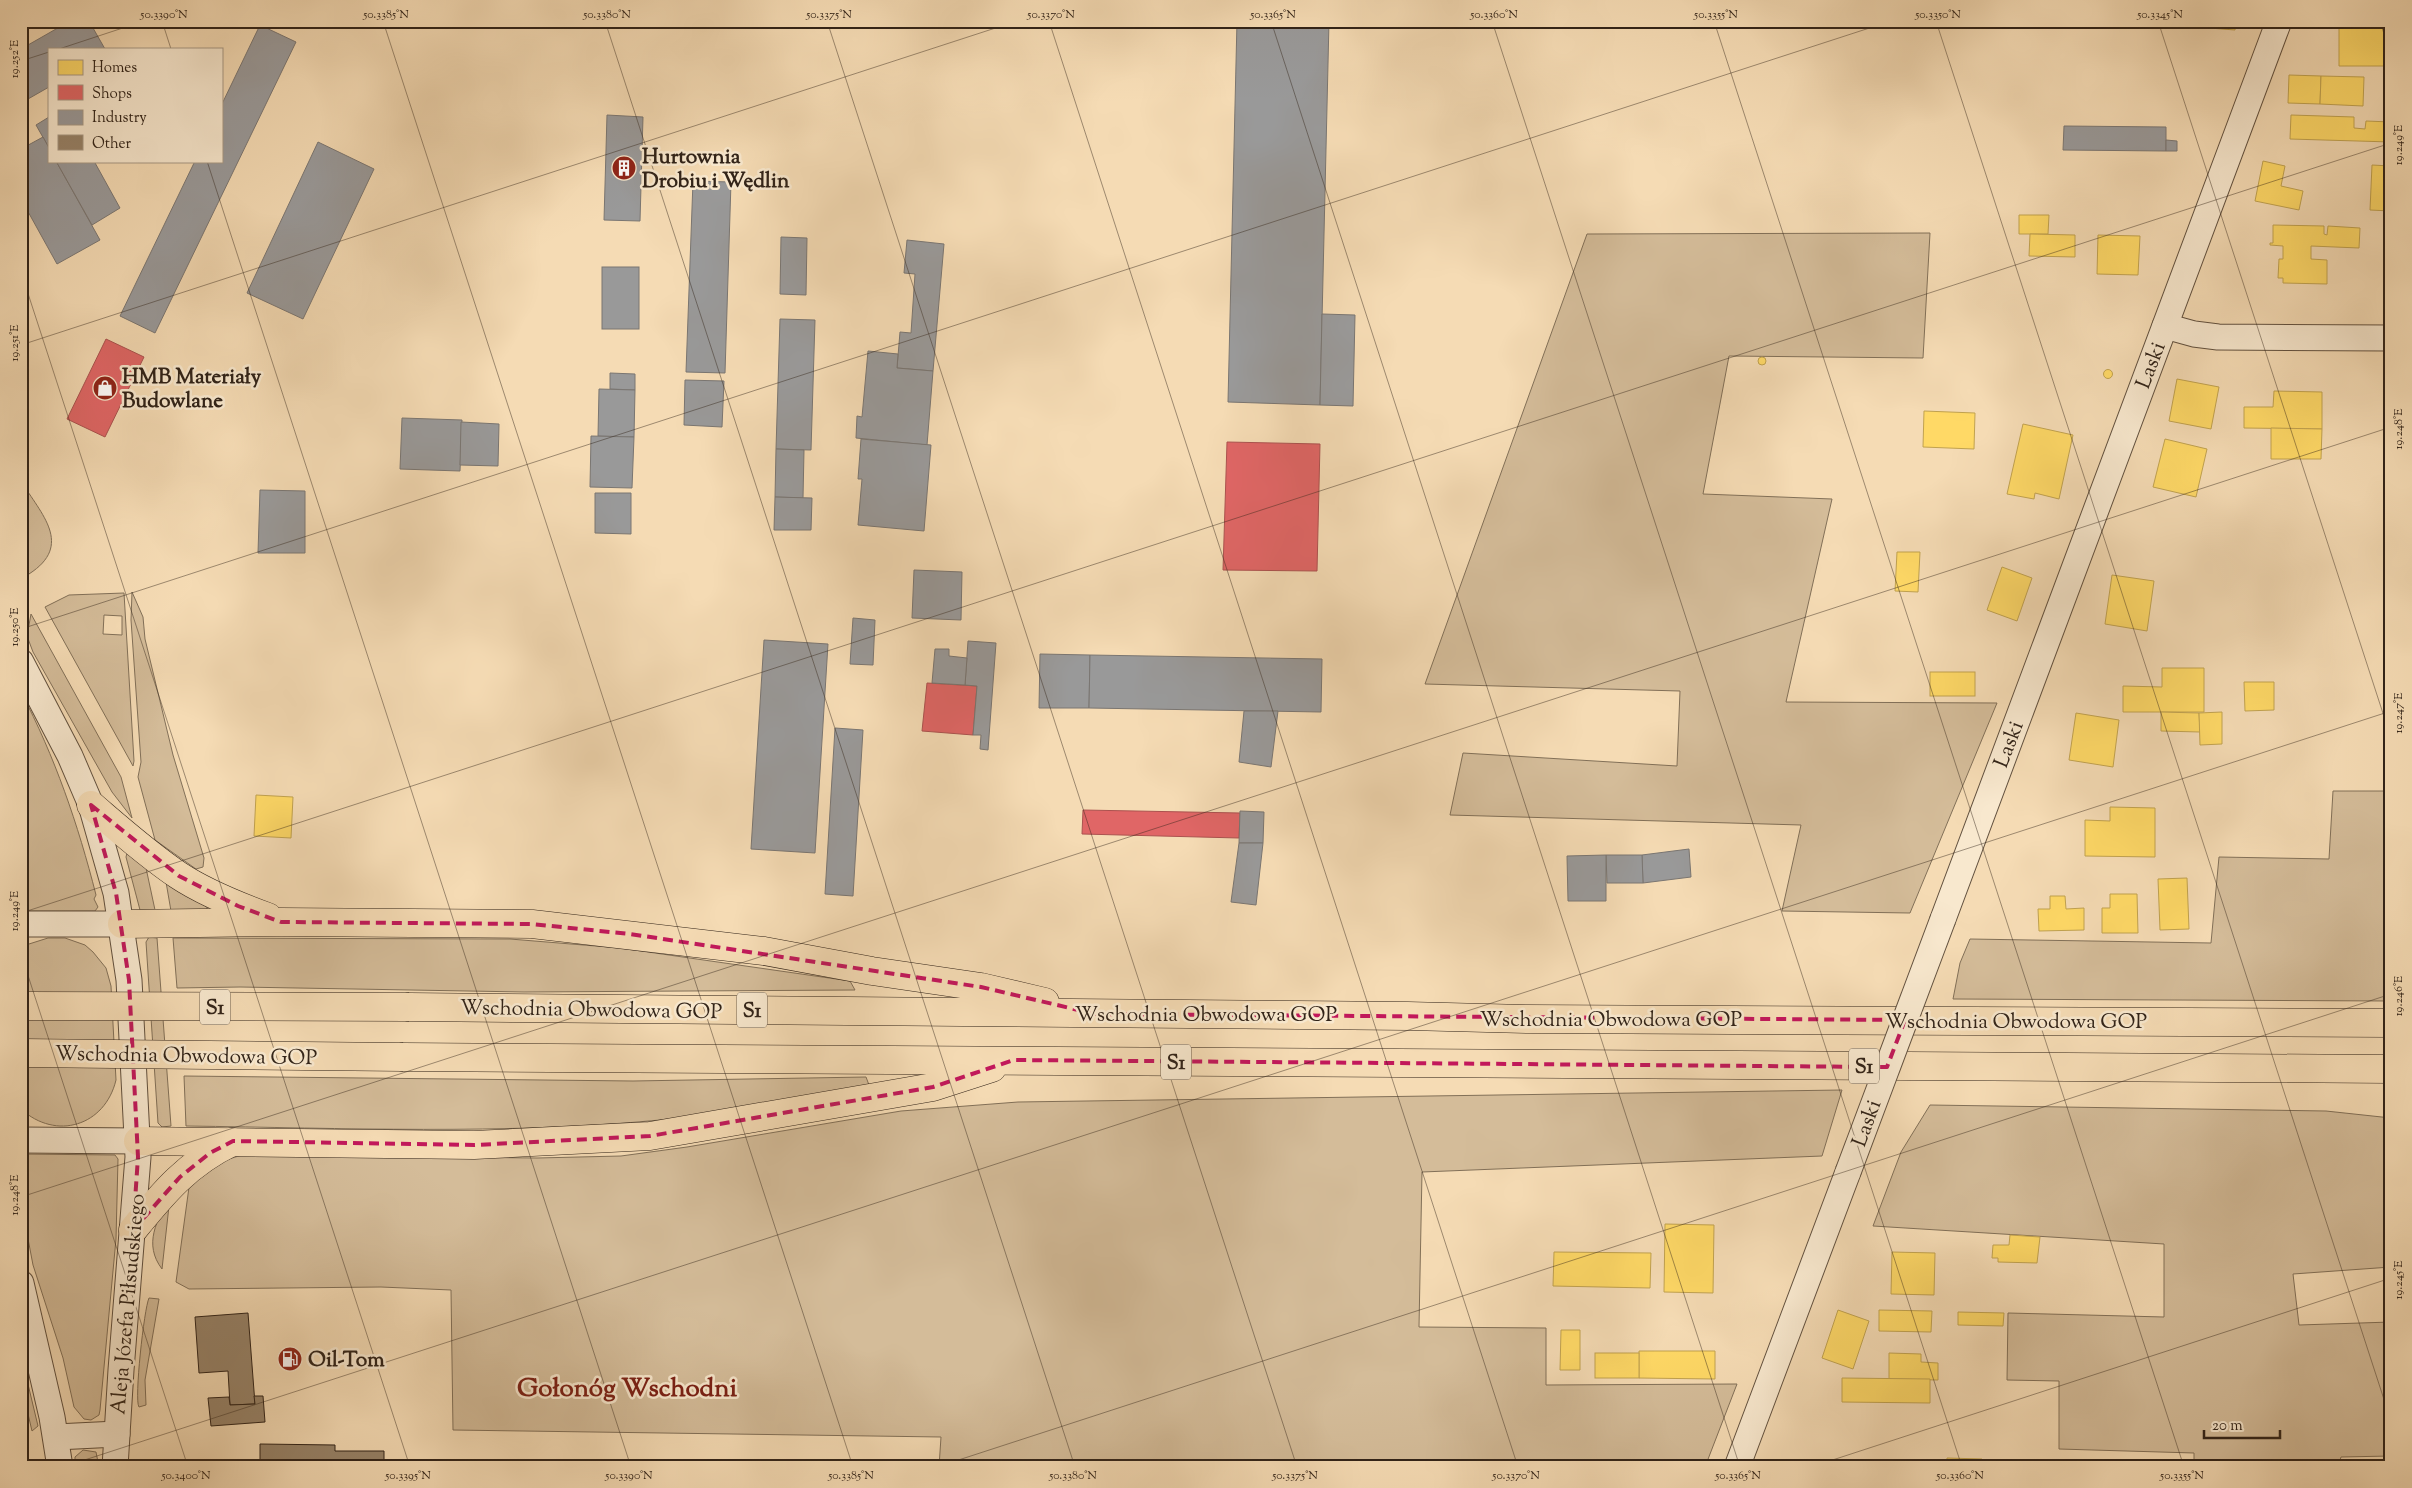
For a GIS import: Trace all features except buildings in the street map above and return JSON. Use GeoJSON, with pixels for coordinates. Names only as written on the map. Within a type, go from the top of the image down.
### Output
{"type":"FeatureCollection","features":[{"type":"Feature","properties":{"kind":"highway"},"geometry":{"type":"LineString","coordinates":[[91,804],[179,876],[238,906],[281,922]]}},
{"type":"Feature","properties":{"kind":"highway"},"geometry":{"type":"LineString","coordinates":[[122,924],[281,922],[532,924],[764,951],[872,971],[981,987],[1095,1014]]}},
{"type":"Feature","properties":{"kind":"highway","name":"Wschodnia Obwodowa GOP"},"geometry":{"type":"LineString","coordinates":[[21,1006],[409,1007],[1408,1016],[1528,1020],[2391,1023]]}},
{"type":"Feature","properties":{"kind":"highway","name":"Wschodnia Obwodowa GOP"},"geometry":{"type":"LineString","coordinates":[[21,1053],[2391,1069]]}},
{"type":"Feature","properties":{"kind":"highway"},"geometry":{"type":"LineString","coordinates":[[138,1141],[474,1145],[650,1136],[934,1087],[1014,1060]]}},
{"type":"Feature","properties":{"kind":"highway"},"geometry":{"type":"LineString","coordinates":[[133,1230],[162,1194],[187,1170],[210,1153],[233,1141]]}},
{"type":"Feature","properties":{"kind":"street","name":"Laski"},"geometry":{"type":"LineString","coordinates":[[1737,1467],[2279,21]]}},
{"type":"Feature","properties":{"kind":"street"},"geometry":{"type":"LineString","coordinates":[[2165,326],[2194,334],[2218,337],[2391,338]]}},
{"type":"Feature","properties":{"kind":"street","name":"Aleja Józefa Piłsudskiego"},"geometry":{"type":"LineString","coordinates":[[21,662],[70,756],[91,804],[116,892],[122,924],[133,1022],[138,1141],[115,1467]]}},
{"type":"Feature","properties":{"kind":"street"},"geometry":{"type":"LineString","coordinates":[[21,924],[122,924]]}},
{"type":"Feature","properties":{"kind":"street"},"geometry":{"type":"LineString","coordinates":[[21,1140],[138,1141]]}},
{"type":"Feature","properties":{"kind":"street"},"geometry":{"type":"LineString","coordinates":[[21,1282],[56,1436],[60,1467]]}},
{"type":"Feature","properties":{"kind":"street"},"geometry":{"type":"LineString","coordinates":[[56,1436],[117,1434]]}},
{"type":"Feature","properties":{"kind":"highlighted area"},"geometry":{"type":"Polygon","coordinates":[[[91,805],[179,876],[238,906],[281,922],[532,924],[630,934],[981,987],[1095,1014],[1905,1020],[1887,1067],[1014,1060],[933,1087],[650,1136],[474,1145],[233,1141],[210,1153],[180,1177],[133,1230],[138,1157],[129,980],[116,893],[91,805]]]}},
{"type":"Feature","properties":{"kind":"shaded area"},"geometry":{"type":"Polygon","coordinates":[[[1930,233],[1923,358],[1729,356],[1703,494],[1832,499],[1786,702],[1997,703],[1910,913],[1782,911],[1801,825],[1450,815],[1463,753],[1677,766],[1680,691],[1425,684],[1587,234],[1930,233]]]}},
{"type":"Feature","properties":{"kind":"shaded area"},"geometry":{"type":"Polygon","coordinates":[[[21,481],[44,517],[52,541],[50,552],[42,563],[29,574],[21,557],[21,481]]]}},
{"type":"Feature","properties":{"kind":"shaded area"},"geometry":{"type":"Polygon","coordinates":[[[132,592],[143,617],[145,639],[173,755],[204,858],[203,867],[196,869],[155,840],[138,777],[141,762],[131,620],[132,592]]]}},
{"type":"Feature","properties":{"kind":"shaded area"},"geometry":{"type":"Polygon","coordinates":[[[124,593],[133,766],[45,607],[69,595],[124,593]],[[104,615],[103,634],[122,635],[122,616],[104,615]]]}},
{"type":"Feature","properties":{"kind":"shaded area"},"geometry":{"type":"Polygon","coordinates":[[[31,614],[121,777],[132,818],[112,792],[33,652],[27,636],[31,614]]]}},
{"type":"Feature","properties":{"kind":"shaded area"},"geometry":{"type":"Polygon","coordinates":[[[21,692],[45,741],[73,817],[96,895],[94,899],[98,907],[95,911],[21,911],[21,692]]]}},
{"type":"Feature","properties":{"kind":"shaded area"},"geometry":{"type":"Polygon","coordinates":[[[2333,791],[2391,791],[2391,1001],[1953,999],[1960,963],[1970,939],[2211,943],[2219,857],[2329,859],[2333,791]]]}},
{"type":"Feature","properties":{"kind":"shaded area"},"geometry":{"type":"Polygon","coordinates":[[[127,853],[146,868],[155,910],[140,910],[126,857],[127,853]]]}},
{"type":"Feature","properties":{"kind":"shaded area"},"geometry":{"type":"Polygon","coordinates":[[[166,882],[207,907],[207,909],[205,911],[171,911],[166,882]]]}},
{"type":"Feature","properties":{"kind":"shaded area"},"geometry":{"type":"Polygon","coordinates":[[[149,937],[157,938],[171,1126],[162,1127],[158,1123],[146,942],[149,937]]]}},
{"type":"Feature","properties":{"kind":"shaded area"},"geometry":{"type":"Polygon","coordinates":[[[48,938],[65,938],[85,945],[106,968],[111,986],[116,1080],[110,1096],[90,1118],[78,1124],[64,1126],[49,1124],[35,1119],[21,1109],[21,950],[29,944],[48,938]]]}},
{"type":"Feature","properties":{"kind":"shaded area"},"geometry":{"type":"Polygon","coordinates":[[[173,938],[510,939],[620,948],[850,981],[855,990],[524,992],[240,987],[177,988],[173,938]]]}},
{"type":"Feature","properties":{"kind":"shaded area"},"geometry":{"type":"Polygon","coordinates":[[[184,1076],[633,1081],[866,1077],[869,1085],[738,1110],[660,1120],[542,1128],[364,1129],[186,1126],[184,1076]]]}},
{"type":"Feature","properties":{"kind":"shaded area"},"geometry":{"type":"Polygon","coordinates":[[[1842,1090],[1822,1156],[1422,1172],[1419,1327],[1546,1328],[1546,1385],[1737,1384],[1705,1467],[939,1467],[941,1437],[453,1430],[451,1290],[381,1287],[189,1289],[176,1282],[190,1180],[209,1165],[242,1155],[537,1158],[621,1156],[687,1147],[901,1111],[1018,1102],[1842,1090]]]}},
{"type":"Feature","properties":{"kind":"shaded area"},"geometry":{"type":"Polygon","coordinates":[[[1930,1105],[2326,1111],[2391,1118],[2391,1267],[2293,1274],[2299,1325],[2391,1322],[2391,1456],[2341,1457],[2338,1467],[2194,1467],[2194,1453],[2059,1449],[2059,1381],[2007,1380],[2008,1313],[2164,1317],[2164,1244],[1873,1226],[1901,1152],[1930,1105]]]}},
{"type":"Feature","properties":{"kind":"shaded area"},"geometry":{"type":"Polygon","coordinates":[[[21,1154],[115,1155],[118,1159],[116,1239],[100,1410],[99,1415],[91,1420],[84,1419],[74,1407],[63,1358],[33,1265],[21,1202],[21,1154]]]}},
{"type":"Feature","properties":{"kind":"shaded area"},"geometry":{"type":"Polygon","coordinates":[[[170,1197],[162,1269],[156,1260],[153,1250],[154,1232],[170,1197]]]}},
{"type":"Feature","properties":{"kind":"shaded area"},"geometry":{"type":"Polygon","coordinates":[[[149,1298],[159,1299],[145,1380],[146,1405],[139,1407],[140,1354],[149,1298]]]}},
{"type":"Feature","properties":{"kind":"shaded area"},"geometry":{"type":"Polygon","coordinates":[[[21,1355],[38,1426],[32,1431],[21,1384],[21,1355]]]}},
{"type":"Feature","properties":{"kind":"shaded area"},"geometry":{"type":"Polygon","coordinates":[[[83,1450],[96,1452],[99,1467],[75,1467],[75,1457],[83,1450]]]}},
{"type":"Feature","properties":{"kind":"place","name":"Hurtownia Drobiu i Wędlin"},"geometry":{"type":"Point","coordinates":[624,168]}},
{"type":"Feature","properties":{"kind":"place","name":"HMB Materiały Budowlane"},"geometry":{"type":"Point","coordinates":[105,388]}},
{"type":"Feature","properties":{"kind":"place","name":"Oil-Tom"},"geometry":{"type":"Point","coordinates":[290,1359]}},
{"type":"Feature","properties":{"kind":"district","name":"Gołonóg Wschodni"},"geometry":{"type":"Point","coordinates":[627,1387]}}]}
